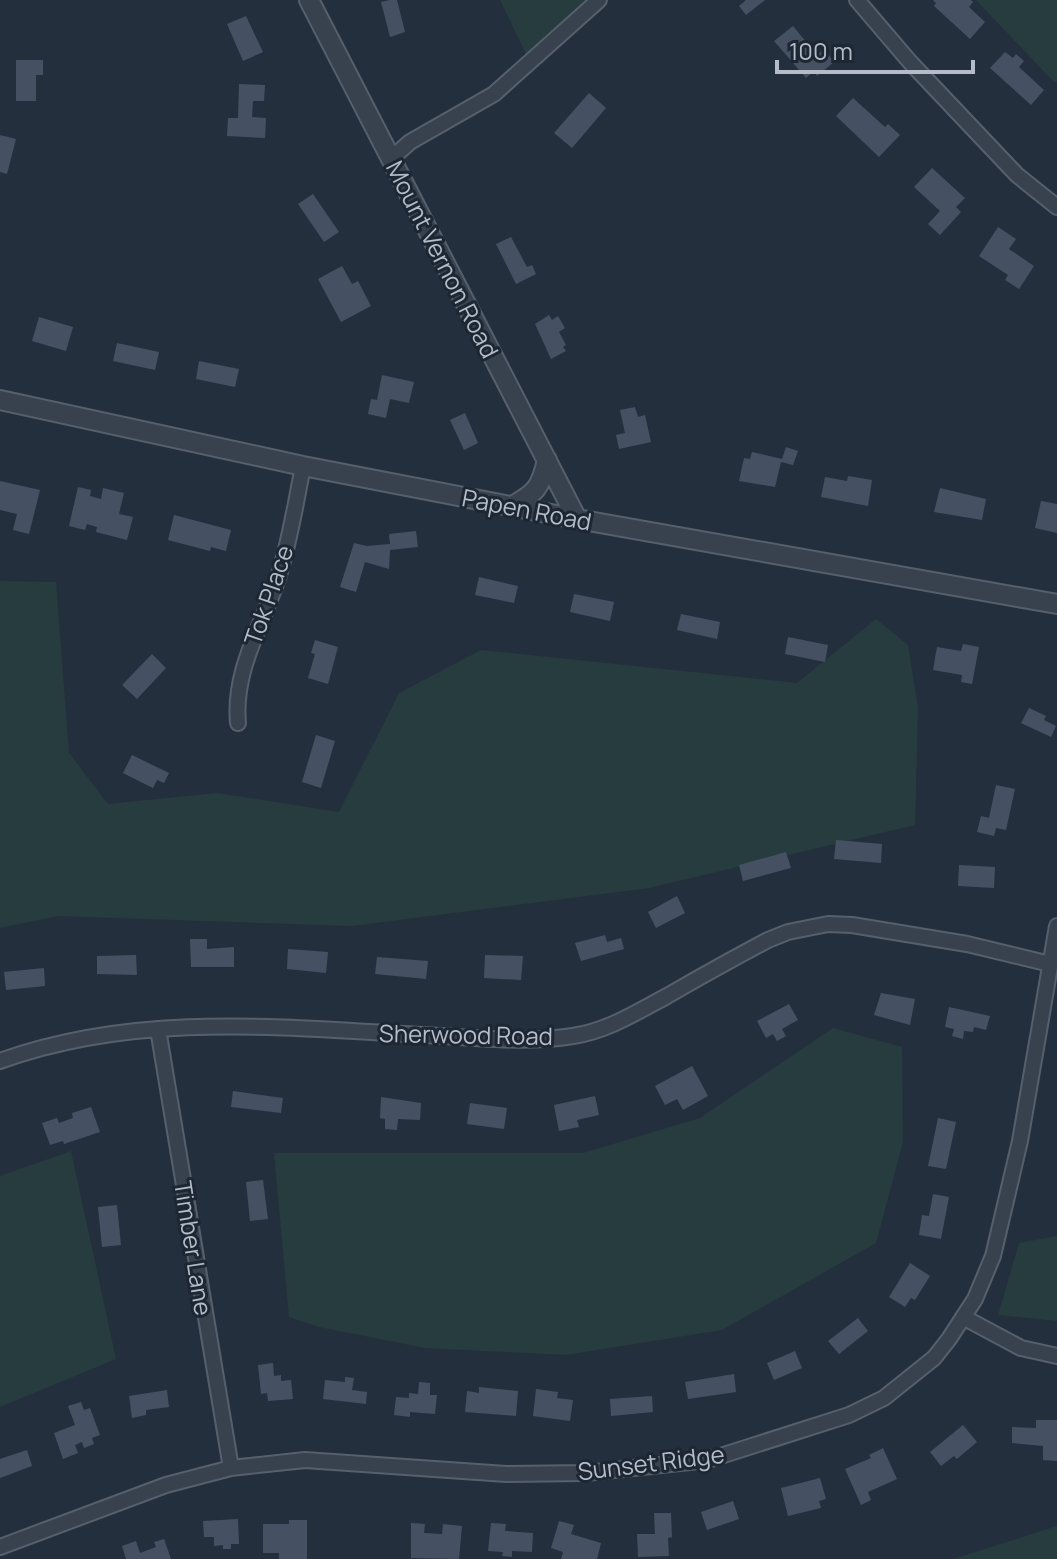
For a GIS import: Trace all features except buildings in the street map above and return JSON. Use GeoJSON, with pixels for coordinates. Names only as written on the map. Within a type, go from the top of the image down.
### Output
{"type":"FeatureCollection","features":[{"type":"Feature","properties":{"kind":"street","name":"Mount Vernon Road"},"geometry":{"type":"LineString","coordinates":[[309,0],[577,519]]}},
{"type":"Feature","properties":{"kind":"street"},"geometry":{"type":"LineString","coordinates":[[391,159],[410,142],[494,94],[599,0]]}},
{"type":"Feature","properties":{"kind":"street"},"geometry":{"type":"LineString","coordinates":[[857,0],[910,62],[1017,175],[1057,207]]}},
{"type":"Feature","properties":{"kind":"street","name":"Papen Road"},"geometry":{"type":"LineString","coordinates":[[0,400],[303,466],[577,519],[1057,604]]}},
{"type":"Feature","properties":{"kind":"street"},"geometry":{"type":"LineString","coordinates":[[512,506],[534,494],[547,460]]}},
{"type":"Feature","properties":{"kind":"street","name":"Tok Place"},"geometry":{"type":"LineString","coordinates":[[238,723],[236,703],[240,676],[278,579],[303,466]]}},
{"type":"Feature","properties":{"kind":"street","name":"Sherwood Road"},"geometry":{"type":"LineString","coordinates":[[0,1061],[40,1046],[80,1038],[220,1024],[516,1040],[571,1037],[622,1020],[768,940],[788,932],[828,924],[852,925],[967,944],[1050,964]]}},
{"type":"Feature","properties":{"kind":"street","name":"Sunset Ridge"},"geometry":{"type":"LineString","coordinates":[[0,1547],[166,1485],[231,1468],[305,1460],[506,1474],[586,1473],[708,1460],[849,1415],[884,1398],[934,1358],[975,1299],[993,1256],[1020,1141],[1057,926]]}},
{"type":"Feature","properties":{"kind":"street","name":"Timber Lane"},"geometry":{"type":"LineString","coordinates":[[158,1029],[231,1468]]}},
{"type":"Feature","properties":{"kind":"street"},"geometry":{"type":"LineString","coordinates":[[963,1317],[1021,1348],[1057,1356]]}},
{"type":"Feature","properties":{"kind":"green space"},"geometry":{"type":"Polygon","coordinates":[[[500,0],[590,0],[526,54],[500,0]]]}},
{"type":"Feature","properties":{"kind":"green space"},"geometry":{"type":"Polygon","coordinates":[[[976,0],[1057,0],[1057,82],[1054,82],[976,0]]]}},
{"type":"Feature","properties":{"kind":"green space"},"geometry":{"type":"Polygon","coordinates":[[[0,581],[56,582],[69,753],[108,804],[217,793],[339,812],[399,693],[481,650],[797,683],[876,619],[908,645],[918,708],[915,825],[649,888],[352,926],[58,916],[0,928],[0,581]]]}},
{"type":"Feature","properties":{"kind":"green space"},"geometry":{"type":"Polygon","coordinates":[[[833,1028],[902,1047],[903,1142],[876,1243],[722,1330],[566,1355],[425,1348],[319,1327],[289,1317],[274,1153],[583,1153],[700,1118],[833,1028]]]}},
{"type":"Feature","properties":{"kind":"green space"},"geometry":{"type":"Polygon","coordinates":[[[71,1151],[116,1359],[0,1407],[0,1176],[71,1151]]]}},
{"type":"Feature","properties":{"kind":"green space"},"geometry":{"type":"Polygon","coordinates":[[[1057,1236],[1057,1321],[998,1315],[1019,1243],[1057,1236]]]}},
{"type":"Feature","properties":{"kind":"green space"},"geometry":{"type":"Polygon","coordinates":[[[1057,1526],[1057,1559],[953,1559],[1057,1526]]]}}]}
